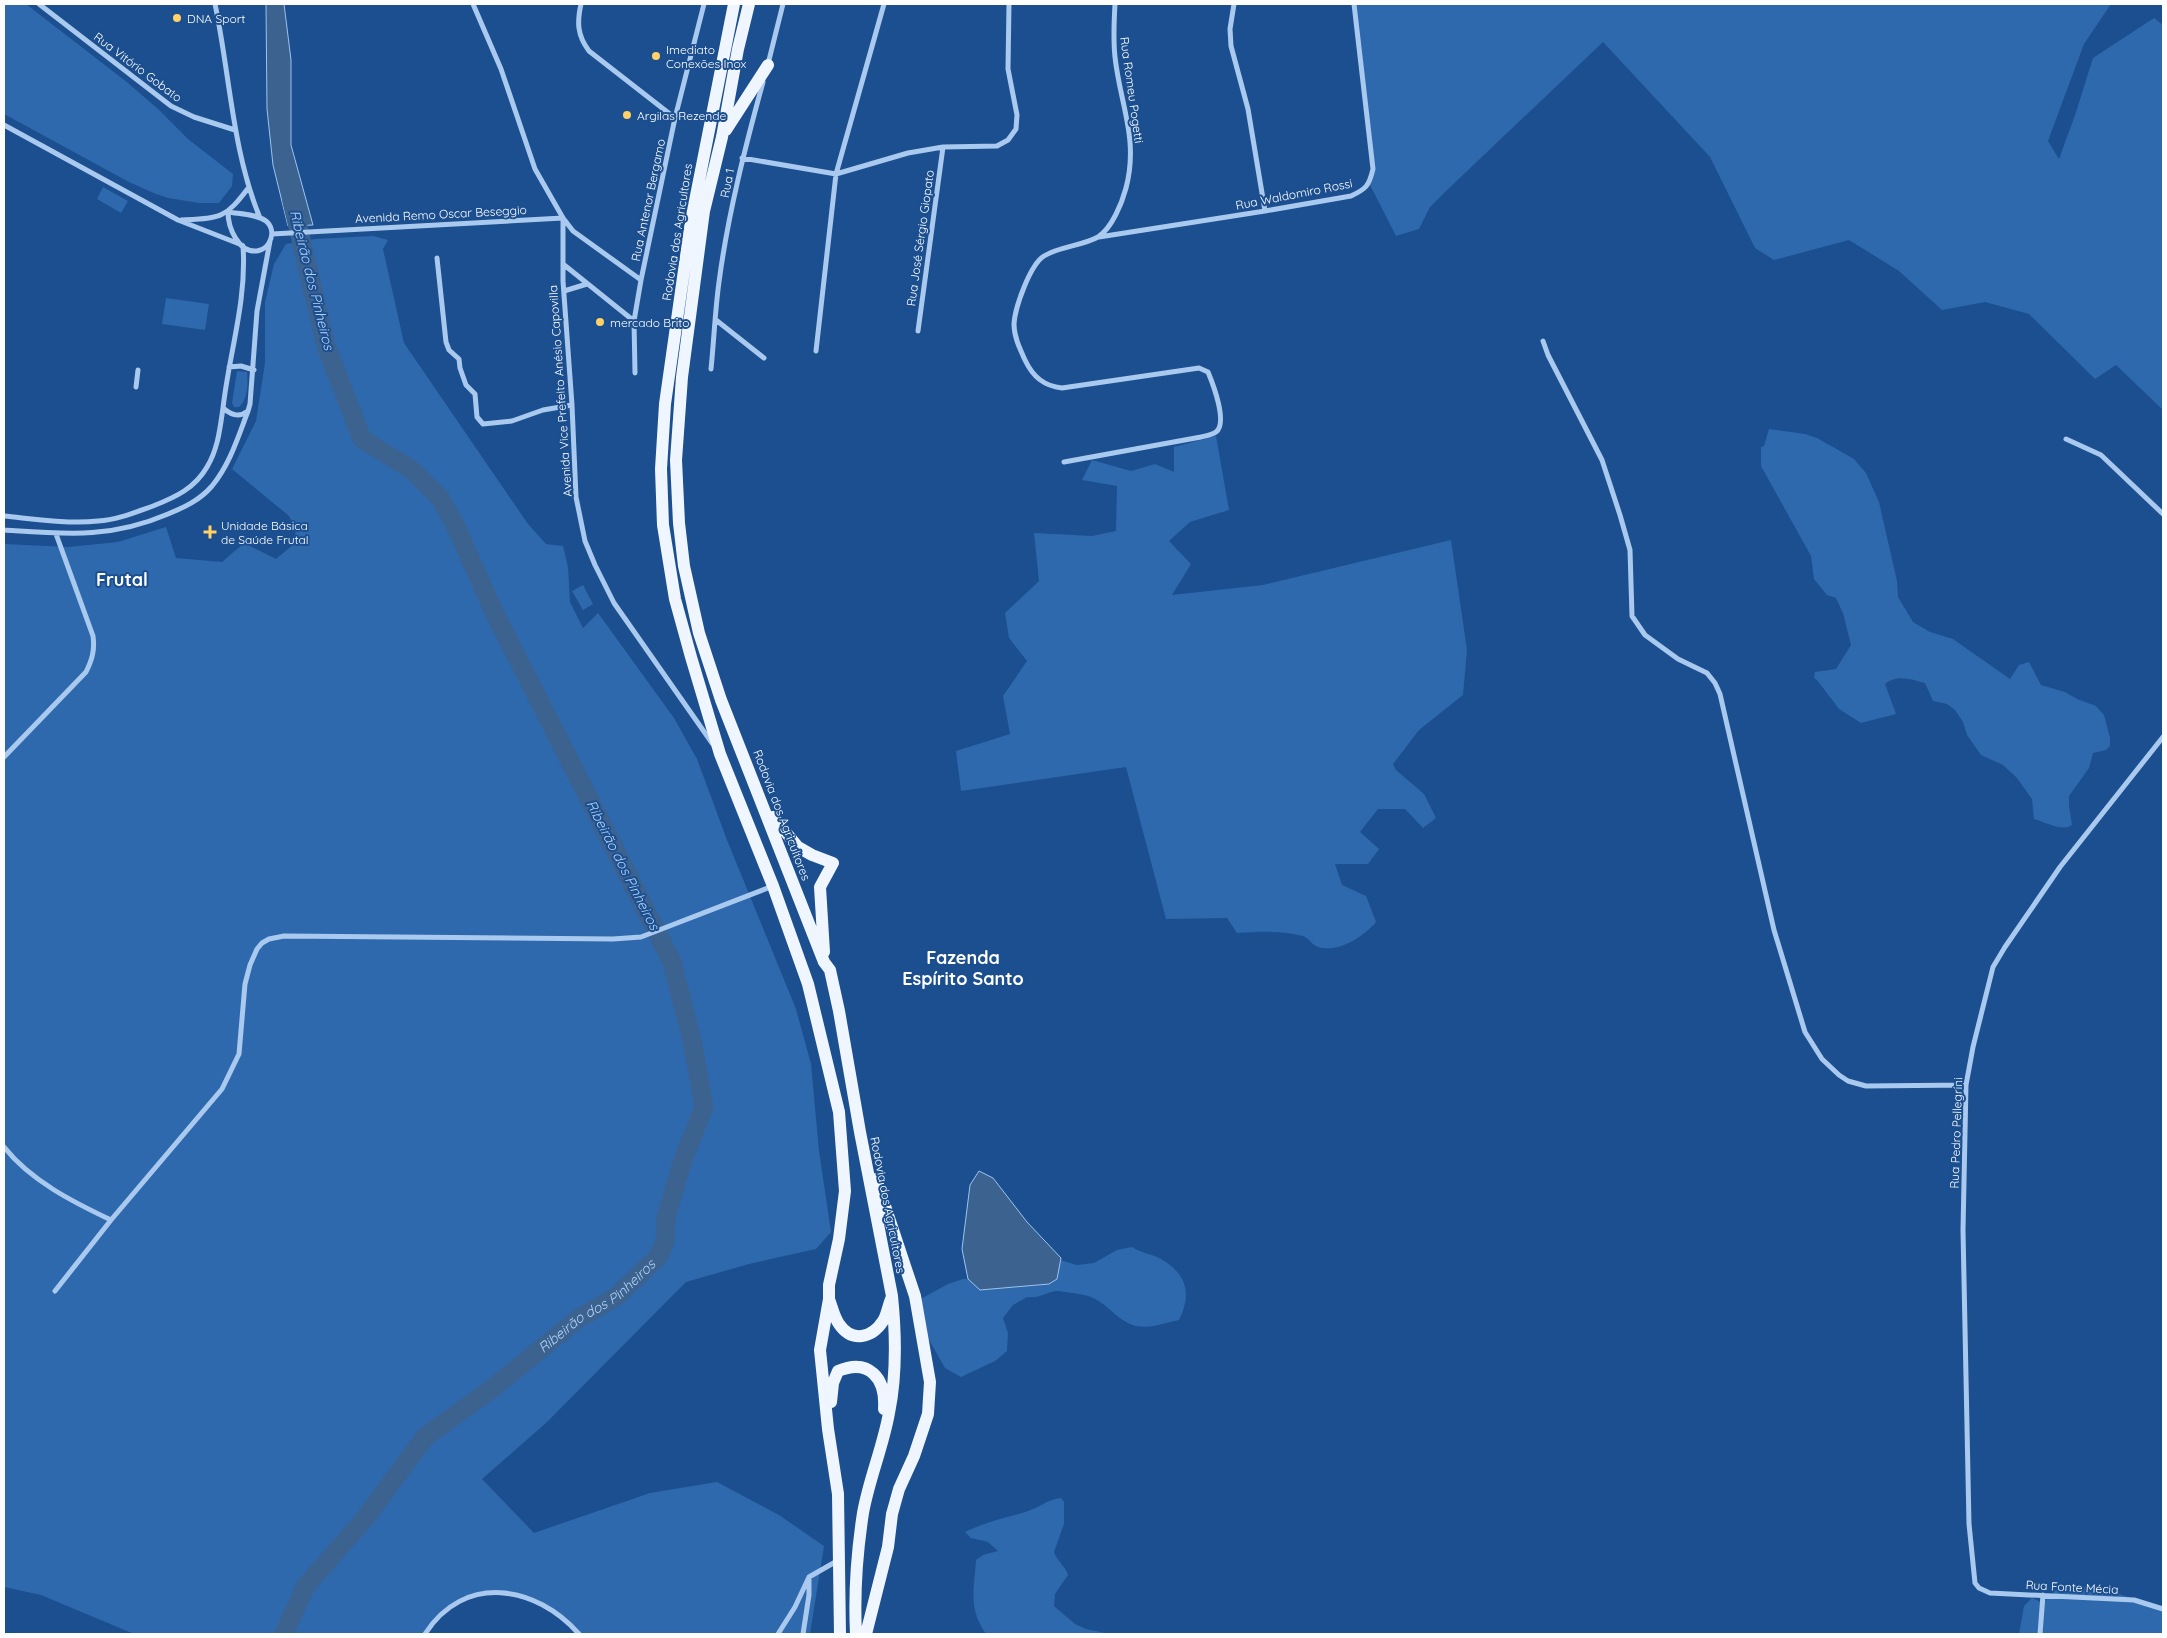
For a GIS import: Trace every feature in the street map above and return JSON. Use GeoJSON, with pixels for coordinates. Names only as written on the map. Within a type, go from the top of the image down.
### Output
{"type":"FeatureCollection","features":[{"type":"Feature","properties":{"kind":"main road","name":"Rodovia dos Agricultores"},"geometry":{"type":"LineString","coordinates":[[734,4],[691,221],[665,404],[661,469],[664,525],[675,599],[720,754],[773,886],[808,984],[838,1112],[843,1149],[845,1191],[839,1239],[828,1285],[829,1299],[820,1350],[828,1428],[838,1494],[840,1634]]}},
{"type":"Feature","properties":{"kind":"main road","name":"Rodovia dos Agricultores"},"geometry":{"type":"LineString","coordinates":[[749,4],[738,48],[722,137],[704,211],[682,378],[676,460],[679,523],[684,566],[699,633],[721,700],[824,962],[830,970],[892,1296],[895,1319],[895,1360],[890,1412],[880,1454],[868,1488],[859,1542],[856,1634]]}},
{"type":"Feature","properties":{"kind":"main road"},"geometry":{"type":"LineString","coordinates":[[722,137],[768,65]]}},
{"type":"Feature","properties":{"kind":"main road"},"geometry":{"type":"LineString","coordinates":[[765,808],[798,847],[833,863],[820,887],[824,962]]}},
{"type":"Feature","properties":{"kind":"main road"},"geometry":{"type":"LineString","coordinates":[[860,1128],[915,1296],[930,1382],[928,1414],[914,1456],[898,1489],[892,1514],[888,1547],[866,1634]]}},
{"type":"Feature","properties":{"kind":"main road"},"geometry":{"type":"LineString","coordinates":[[829,1299],[839,1325],[856,1337],[868,1336],[876,1330],[884,1320],[892,1296]]}},
{"type":"Feature","properties":{"kind":"main road"},"geometry":{"type":"LineString","coordinates":[[828,1428],[832,1382],[838,1371],[852,1366],[867,1368],[878,1377],[885,1396],[880,1454]]}},
{"type":"Feature","properties":{"kind":"street","name":"Rua Vitório Gobato"},"geometry":{"type":"LineString","coordinates":[[38,4],[171,106],[194,117],[234,130]]}},
{"type":"Feature","properties":{"kind":"street"},"geometry":{"type":"LineString","coordinates":[[4,530],[56,534],[99,534],[118,531],[161,517],[195,502],[213,484],[231,456],[248,411],[253,391],[256,311],[272,234],[270,227],[260,218],[234,130],[224,45],[215,4]]}},
{"type":"Feature","properties":{"kind":"street","name":"Avenida Vice Prefeito Anésio Capovilla"},"geometry":{"type":"LineString","coordinates":[[473,4],[500,69],[535,169],[562,218],[564,292],[576,497],[585,541],[614,603],[720,754]]}},
{"type":"Feature","properties":{"kind":"street"},"geometry":{"type":"LineString","coordinates":[[581,4],[577,23],[581,40],[588,51],[675,118]]}},
{"type":"Feature","properties":{"kind":"street","name":"Rua Antenor Bergamo"},"geometry":{"type":"LineString","coordinates":[[635,373],[634,321],[641,280],[675,118],[704,4]]}},
{"type":"Feature","properties":{"kind":"street","name":"Rua 1"},"geometry":{"type":"LineString","coordinates":[[711,369],[719,283],[742,158],[783,4]]}},
{"type":"Feature","properties":{"kind":"street"},"geometry":{"type":"LineString","coordinates":[[816,351],[836,174],[884,4]]}},
{"type":"Feature","properties":{"kind":"street"},"geometry":{"type":"LineString","coordinates":[[742,158],[836,174],[908,153],[942,148],[996,146],[1008,140],[1016,129],[1017,116],[1008,69],[1010,4]]}},
{"type":"Feature","properties":{"kind":"street","name":"Rua Romeu Pogetti"},"geometry":{"type":"LineString","coordinates":[[1099,237],[1111,223],[1120,203],[1131,166],[1128,116],[1115,57],[1115,4]]}},
{"type":"Feature","properties":{"kind":"street"},"geometry":{"type":"LineString","coordinates":[[1234,4],[1230,29],[1231,46],[1248,109],[1265,212]]}},
{"type":"Feature","properties":{"kind":"street","name":"Rua Waldomiro Rossi"},"geometry":{"type":"LineString","coordinates":[[1099,237],[1265,212],[1351,196],[1362,191],[1369,183],[1373,169],[1354,4]]}},
{"type":"Feature","properties":{"kind":"street"},"geometry":{"type":"LineString","coordinates":[[4,125],[178,220],[243,245]]}},
{"type":"Feature","properties":{"kind":"street","name":"Rua José Sérgio Giopato"},"geometry":{"type":"LineString","coordinates":[[918,331],[942,148]]}},
{"type":"Feature","properties":{"kind":"street"},"geometry":{"type":"LineString","coordinates":[[249,186],[228,212],[228,223],[234,237],[250,250],[258,251],[265,248],[270,241]]}},
{"type":"Feature","properties":{"kind":"street"},"geometry":{"type":"LineString","coordinates":[[178,220],[209,219],[228,212],[260,218]]}},
{"type":"Feature","properties":{"kind":"street"},"geometry":{"type":"LineString","coordinates":[[562,218],[573,231],[641,280]]}},
{"type":"Feature","properties":{"kind":"street","name":"Avenida Remo Oscar Beseggio"},"geometry":{"type":"LineString","coordinates":[[272,234],[562,218]]}},
{"type":"Feature","properties":{"kind":"street"},"geometry":{"type":"LineString","coordinates":[[1064,462],[1201,438],[1216,432],[1220,427],[1220,413],[1212,383],[1208,372],[1199,368],[1062,388],[1050,387],[1040,381],[1029,368],[1017,341],[1014,324],[1018,306],[1031,273],[1045,255],[1099,237]]}},
{"type":"Feature","properties":{"kind":"street"},"geometry":{"type":"LineString","coordinates":[[4,516],[56,521],[99,521],[133,513],[175,497],[198,480],[208,466],[218,438],[228,367],[243,291],[245,269],[243,245]]}},
{"type":"Feature","properties":{"kind":"street"},"geometry":{"type":"LineString","coordinates":[[437,258],[446,342],[449,350],[459,359],[466,385],[475,394],[477,417],[481,423],[485,425],[512,421],[543,410],[572,405]]}},
{"type":"Feature","properties":{"kind":"street"},"geometry":{"type":"LineString","coordinates":[[563,264],[634,321]]}},
{"type":"Feature","properties":{"kind":"street"},"geometry":{"type":"LineString","coordinates":[[564,292],[587,284]]}},
{"type":"Feature","properties":{"kind":"street"},"geometry":{"type":"LineString","coordinates":[[716,320],[764,358]]}},
{"type":"Feature","properties":{"kind":"street"},"geometry":{"type":"LineString","coordinates":[[1543,341],[1548,355],[1602,460],[1630,550],[1632,616],[1645,635],[1678,659],[1707,672],[1720,694],[1774,930],[1805,1032],[1822,1059],[1848,1081],[1866,1086],[1966,1085]]}},
{"type":"Feature","properties":{"kind":"street"},"geometry":{"type":"LineString","coordinates":[[228,367],[241,366],[254,370]]}},
{"type":"Feature","properties":{"kind":"street"},"geometry":{"type":"LineString","coordinates":[[136,387],[138,370]]}},
{"type":"Feature","properties":{"kind":"street"},"geometry":{"type":"LineString","coordinates":[[223,408],[232,415],[248,411]]}},
{"type":"Feature","properties":{"kind":"street"},"geometry":{"type":"LineString","coordinates":[[2066,439],[2101,455],[2163,514]]}},
{"type":"Feature","properties":{"kind":"street"},"geometry":{"type":"LineString","coordinates":[[4,757],[61,700],[86,672],[92,660],[93,636],[56,534]]}},
{"type":"Feature","properties":{"kind":"street","name":"Rua Pedro Pellegrini"},"geometry":{"type":"LineString","coordinates":[[1979,1588],[1974,1576],[1969,1524],[1963,1230],[1966,1085],[1993,967],[2026,913],[2060,867],[2163,737]]}},
{"type":"Feature","properties":{"kind":"street"},"geometry":{"type":"LineString","coordinates":[[55,1291],[111,1220],[222,1089],[239,1054],[245,984],[250,965],[257,949],[269,939],[284,936],[613,939],[640,937],[773,886]]}},
{"type":"Feature","properties":{"kind":"street"},"geometry":{"type":"LineString","coordinates":[[4,1147],[17,1161],[46,1185],[111,1220]]}},
{"type":"Feature","properties":{"kind":"street"},"geometry":{"type":"LineString","coordinates":[[778,1634],[795,1607],[809,1577],[839,1559]]}},
{"type":"Feature","properties":{"kind":"street"},"geometry":{"type":"LineString","coordinates":[[802,1634],[809,1595],[809,1577]]}},
{"type":"Feature","properties":{"kind":"street","name":"Rua Fonte Mécia"},"geometry":{"type":"LineString","coordinates":[[1979,1588],[1990,1593],[2134,1600],[2163,1609]]}},
{"type":"Feature","properties":{"kind":"street"},"geometry":{"type":"LineString","coordinates":[[425,1634],[438,1618],[453,1605],[472,1595],[491,1591],[514,1594],[534,1602],[556,1613],[579,1634]]}},
{"type":"Feature","properties":{"kind":"street"},"geometry":{"type":"LineString","coordinates":[[2040,1634],[2043,1595]]}},
{"type":"Feature","properties":{"kind":"shaded area"},"geometry":{"type":"Polygon","coordinates":[[[4,4],[26,4],[128,83],[188,139],[233,174],[232,186],[219,203],[199,203],[156,194],[129,182],[4,114],[4,4]]]}},
{"type":"Feature","properties":{"kind":"shaded area"},"geometry":{"type":"Polygon","coordinates":[[[266,4],[284,4],[291,60],[291,145],[313,225],[288,226],[273,165],[267,109],[266,4]]]}},
{"type":"Feature","properties":{"kind":"shaded area"},"geometry":{"type":"Polygon","coordinates":[[[1354,4],[2111,4],[2084,44],[2048,141],[2059,159],[2093,58],[2154,18],[2163,25],[2163,410],[2116,365],[2095,379],[2029,314],[1985,302],[1942,310],[1899,271],[1849,240],[1774,260],[1755,248],[1710,157],[1603,42],[1430,207],[1419,229],[1396,236],[1369,183],[1373,169],[1354,4]]]}},
{"type":"Feature","properties":{"kind":"shaded area"},"geometry":{"type":"Polygon","coordinates":[[[103,187],[128,201],[121,213],[97,199],[103,187]]]}},
{"type":"Feature","properties":{"kind":"shaded area"},"geometry":{"type":"Polygon","coordinates":[[[373,236],[388,240],[383,249],[404,343],[528,524],[546,544],[563,546],[568,567],[570,602],[583,628],[598,613],[674,718],[697,759],[727,840],[796,1009],[811,1064],[819,1151],[831,1232],[816,1249],[749,1264],[686,1282],[546,1423],[482,1479],[534,1533],[650,1493],[717,1482],[779,1515],[824,1546],[810,1634],[579,1634],[568,1623],[534,1602],[491,1591],[453,1605],[425,1634],[134,1634],[41,1595],[4,1587],[4,544],[68,547],[118,542],[166,527],[176,558],[222,562],[244,543],[276,559],[294,544],[296,529],[289,516],[232,469],[256,421],[265,363],[265,302],[274,264],[286,244],[315,239],[373,236]]]}},
{"type":"Feature","properties":{"kind":"shaded area"},"geometry":{"type":"Polygon","coordinates":[[[166,298],[209,304],[205,330],[162,324],[166,298]]]}},
{"type":"Feature","properties":{"kind":"shaded area"},"geometry":{"type":"Polygon","coordinates":[[[237,371],[247,372],[247,386],[246,396],[242,404],[239,407],[234,407],[232,403],[237,371]]]}},
{"type":"Feature","properties":{"kind":"shaded area"},"geometry":{"type":"Polygon","coordinates":[[[1769,429],[1805,434],[1817,438],[1854,459],[1866,473],[1879,502],[1897,581],[1898,597],[1913,622],[1930,632],[1953,639],[2010,679],[2019,665],[2029,662],[2041,685],[2065,692],[2096,706],[2104,715],[2110,738],[2110,746],[2106,750],[2093,753],[2089,768],[2069,796],[2072,825],[2058,827],[2034,819],[2032,799],[2017,778],[2003,765],[1981,755],[1967,735],[1963,722],[1955,710],[1947,704],[1933,701],[1925,683],[1899,678],[1885,684],[1896,714],[1861,723],[1839,709],[1814,678],[1815,672],[1836,669],[1851,645],[1843,613],[1836,598],[1827,595],[1814,579],[1811,556],[1761,466],[1761,447],[1764,446],[1769,429]]]}},
{"type":"Feature","properties":{"kind":"shaded area"},"geometry":{"type":"Polygon","coordinates":[[[1216,436],[1229,510],[1190,522],[1169,541],[1191,564],[1172,595],[1263,585],[1451,540],[1467,650],[1463,695],[1419,730],[1393,764],[1396,770],[1424,794],[1436,818],[1423,828],[1405,809],[1378,809],[1360,832],[1379,849],[1368,864],[1335,864],[1342,885],[1366,896],[1376,922],[1357,938],[1334,948],[1318,947],[1305,937],[1295,934],[1270,932],[1237,933],[1227,918],[1166,919],[1126,767],[961,791],[956,751],[1010,734],[1003,696],[1027,661],[1009,638],[1005,613],[1039,581],[1034,533],[1092,536],[1116,531],[1117,486],[1082,480],[1092,460],[1131,471],[1155,464],[1174,472],[1174,447],[1216,436]]]}},
{"type":"Feature","properties":{"kind":"shaded area"},"geometry":{"type":"Polygon","coordinates":[[[583,585],[593,604],[583,610],[572,591],[583,585]]]}},
{"type":"Feature","properties":{"kind":"shaded area"},"geometry":{"type":"Polygon","coordinates":[[[979,1171],[993,1178],[1027,1222],[1061,1258],[1057,1279],[1049,1284],[980,1290],[968,1279],[962,1249],[970,1185],[979,1171]]]}},
{"type":"Feature","properties":{"kind":"shaded area"},"geometry":{"type":"Polygon","coordinates":[[[1132,1247],[1161,1259],[1177,1271],[1182,1278],[1186,1293],[1183,1311],[1179,1320],[1141,1327],[1126,1322],[1094,1298],[1087,1296],[1057,1291],[1035,1297],[1027,1297],[1013,1305],[1003,1318],[1008,1333],[1007,1351],[995,1361],[961,1377],[945,1368],[917,1319],[915,1302],[948,1284],[963,1279],[1000,1280],[1060,1260],[1077,1265],[1094,1263],[1117,1250],[1132,1247]]]}},
{"type":"Feature","properties":{"kind":"shaded area"},"geometry":{"type":"Polygon","coordinates":[[[1061,1498],[1064,1502],[1064,1524],[1054,1552],[1068,1575],[1055,1594],[1054,1606],[1075,1624],[1086,1629],[1110,1634],[986,1634],[980,1625],[974,1607],[976,1560],[983,1555],[998,1551],[988,1542],[971,1538],[965,1532],[1061,1498]]]}},
{"type":"Feature","properties":{"kind":"shaded area"},"geometry":{"type":"Polygon","coordinates":[[[2088,1587],[2106,1590],[2163,1608],[2163,1634],[2019,1634],[2024,1606],[2032,1598],[2043,1603],[2057,1589],[2088,1587]]]}},
{"type":"Feature","properties":{"kind":"waterway","name":"Ribeirão dos Pinheiros"},"geometry":{"type":"LineString","coordinates":[[284,1634],[305,1587],[366,1517],[425,1437],[493,1388],[579,1318],[616,1297],[659,1256],[665,1242],[666,1217],[683,1160],[704,1107],[693,1045],[672,962],[493,610],[456,527],[440,498],[412,470],[362,439],[326,346],[292,201]]}},
{"type":"Feature","properties":{"kind":"place","name":"DNA Sport"},"geometry":{"type":"Point","coordinates":[177,18]}},
{"type":"Feature","properties":{"kind":"place","name":"Imediato Conexões Inox"},"geometry":{"type":"Point","coordinates":[656,56]}},
{"type":"Feature","properties":{"kind":"place","name":"Argilas Rezende"},"geometry":{"type":"Point","coordinates":[627,115]}},
{"type":"Feature","properties":{"kind":"place","name":"mercado Brito"},"geometry":{"type":"Point","coordinates":[600,322]}},
{"type":"Feature","properties":{"kind":"place","name":"Unidade Básica de Saúde Frutal"},"geometry":{"type":"Point","coordinates":[210,532]}},
{"type":"Feature","properties":{"kind":"district","name":"Frutal"},"geometry":{"type":"Point","coordinates":[122,579]}},
{"type":"Feature","properties":{"kind":"district","name":"Fazenda Espírito Santo"},"geometry":{"type":"Point","coordinates":[963,968]}}]}
